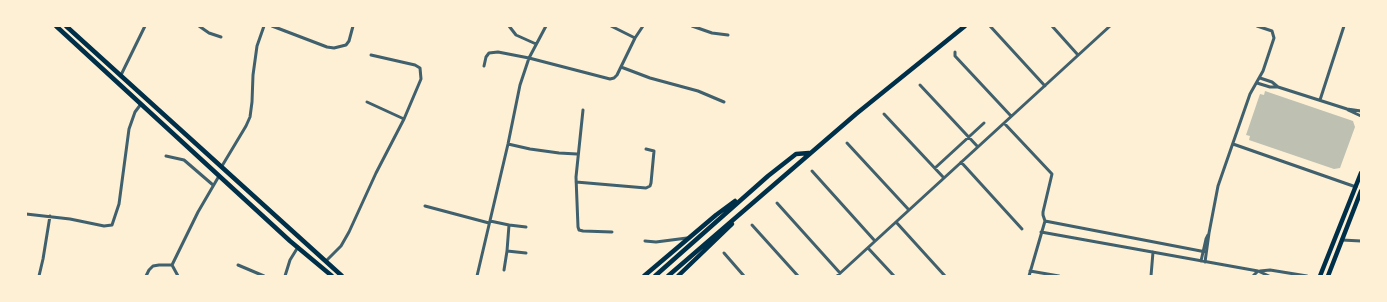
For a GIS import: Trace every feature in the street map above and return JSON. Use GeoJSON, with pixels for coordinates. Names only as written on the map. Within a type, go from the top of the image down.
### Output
{"type":"FeatureCollection","features":[{"type":"Feature","properties":{"kind":"main road"},"geometry":{"type":"LineString","coordinates":[[56,26],[290,241],[332,276]]}},
{"type":"Feature","properties":{"kind":"main road"},"geometry":{"type":"LineString","coordinates":[[66,26],[342,276]]}},
{"type":"Feature","properties":{"kind":"main road"},"geometry":{"type":"LineString","coordinates":[[668,276],[809,153],[965,26]]}},
{"type":"Feature","properties":{"kind":"main road"},"geometry":{"type":"LineString","coordinates":[[644,276],[716,214],[753,188],[796,154],[809,153]]}},
{"type":"Feature","properties":{"kind":"main road"},"geometry":{"type":"LineString","coordinates":[[1320,276],[1361,173]]}},
{"type":"Feature","properties":{"kind":"main road"},"geometry":{"type":"LineString","coordinates":[[655,276],[753,188]]}},
{"type":"Feature","properties":{"kind":"main road"},"geometry":{"type":"LineString","coordinates":[[1328,276],[1361,191]]}},
{"type":"Feature","properties":{"kind":"main road"},"geometry":{"type":"LineString","coordinates":[[678,276],[761,194]]}},
{"type":"Feature","properties":{"kind":"main road"},"geometry":{"type":"LineString","coordinates":[[290,241],[287,233],[292,230]]}},
{"type":"Feature","properties":{"kind":"street"},"geometry":{"type":"LineString","coordinates":[[121,75],[145,26]]}},
{"type":"Feature","properties":{"kind":"street"},"geometry":{"type":"LineString","coordinates":[[199,26],[209,33],[221,37]]}},
{"type":"Feature","properties":{"kind":"street"},"geometry":{"type":"LineString","coordinates":[[222,166],[250,117],[257,46],[264,26]]}},
{"type":"Feature","properties":{"kind":"street"},"geometry":{"type":"LineString","coordinates":[[272,26],[334,48],[346,45],[349,41],[353,26]]}},
{"type":"Feature","properties":{"kind":"street"},"geometry":{"type":"LineString","coordinates":[[508,26],[516,35],[536,44]]}},
{"type":"Feature","properties":{"kind":"street"},"geometry":{"type":"LineString","coordinates":[[477,276],[508,144],[520,85],[529,58],[546,26]]}},
{"type":"Feature","properties":{"kind":"street"},"geometry":{"type":"LineString","coordinates":[[611,26],[635,38]]}},
{"type":"Feature","properties":{"kind":"street"},"geometry":{"type":"LineString","coordinates":[[484,66],[486,57],[489,53],[493,52],[529,58],[610,79],[614,78],[617,75],[635,38],[644,26]]}},
{"type":"Feature","properties":{"kind":"street"},"geometry":{"type":"LineString","coordinates":[[692,26],[712,33],[728,35]]}},
{"type":"Feature","properties":{"kind":"street"},"geometry":{"type":"LineString","coordinates":[[990,26],[1045,86]]}},
{"type":"Feature","properties":{"kind":"street"},"geometry":{"type":"LineString","coordinates":[[1052,26],[1078,55]]}},
{"type":"Feature","properties":{"kind":"street"},"geometry":{"type":"LineString","coordinates":[[777,203],[838,275],[1110,26]]}},
{"type":"Feature","properties":{"kind":"street"},"geometry":{"type":"LineString","coordinates":[[1203,261],[1217,190],[1250,94],[1260,78],[1274,35],[1270,30],[1257,26]]}},
{"type":"Feature","properties":{"kind":"street"},"geometry":{"type":"LineString","coordinates":[[1320,100],[1344,26]]}},
{"type":"Feature","properties":{"kind":"street"},"geometry":{"type":"LineString","coordinates":[[955,52],[955,56],[1012,116]]}},
{"type":"Feature","properties":{"kind":"street"},"geometry":{"type":"LineString","coordinates":[[326,261],[341,246],[349,232],[376,173],[404,119],[421,79],[420,68],[415,65],[371,55]]}},
{"type":"Feature","properties":{"kind":"street"},"geometry":{"type":"LineString","coordinates":[[621,67],[650,78],[698,91],[724,102]]}},
{"type":"Feature","properties":{"kind":"street"},"geometry":{"type":"LineString","coordinates":[[1260,78],[1272,82],[1278,87]]}},
{"type":"Feature","properties":{"kind":"street"},"geometry":{"type":"LineString","coordinates":[[1257,82],[1320,100],[1347,109],[1361,116]]}},
{"type":"Feature","properties":{"kind":"street"},"geometry":{"type":"LineString","coordinates":[[920,85],[978,147]]}},
{"type":"Feature","properties":{"kind":"street"},"geometry":{"type":"LineString","coordinates":[[367,102],[404,119]]}},
{"type":"Feature","properties":{"kind":"street"},"geometry":{"type":"LineString","coordinates":[[26,214],[70,218],[104,226],[112,225],[119,204],[129,129],[133,116],[141,104]]}},
{"type":"Feature","properties":{"kind":"street"},"geometry":{"type":"LineString","coordinates":[[1347,109],[1361,111]]}},
{"type":"Feature","properties":{"kind":"street"},"geometry":{"type":"LineString","coordinates":[[583,110],[577,154],[576,182],[578,227],[579,230],[582,231],[612,232]]}},
{"type":"Feature","properties":{"kind":"street"},"geometry":{"type":"LineString","coordinates":[[884,114],[944,178]]}},
{"type":"Feature","properties":{"kind":"street"},"geometry":{"type":"LineString","coordinates":[[935,168],[984,123]]}},
{"type":"Feature","properties":{"kind":"street"},"geometry":{"type":"LineString","coordinates":[[1004,123],[1042,161],[1052,175],[1043,212],[1045,221],[1029,276]]}},
{"type":"Feature","properties":{"kind":"street"},"geometry":{"type":"LineString","coordinates":[[847,143],[909,210]]}},
{"type":"Feature","properties":{"kind":"street"},"geometry":{"type":"LineString","coordinates":[[508,144],[552,152],[577,154]]}},
{"type":"Feature","properties":{"kind":"street"},"geometry":{"type":"LineString","coordinates":[[1233,144],[1356,187]]}},
{"type":"Feature","properties":{"kind":"street"},"geometry":{"type":"LineString","coordinates":[[576,182],[646,188],[650,186],[651,183],[654,151],[646,149]]}},
{"type":"Feature","properties":{"kind":"street"},"geometry":{"type":"LineString","coordinates":[[166,156],[184,160],[213,185]]}},
{"type":"Feature","properties":{"kind":"street"},"geometry":{"type":"LineString","coordinates":[[961,162],[1022,229]]}},
{"type":"Feature","properties":{"kind":"street"},"geometry":{"type":"LineString","coordinates":[[812,171],[875,241]]}},
{"type":"Feature","properties":{"kind":"street"},"geometry":{"type":"LineString","coordinates":[[172,265],[198,212],[219,176]]}},
{"type":"Feature","properties":{"kind":"street"},"geometry":{"type":"LineString","coordinates":[[424,206],[489,222],[526,227]]}},
{"type":"Feature","properties":{"kind":"street"},"geometry":{"type":"LineString","coordinates":[[39,276],[50,216]]}},
{"type":"Feature","properties":{"kind":"street"},"geometry":{"type":"LineString","coordinates":[[1045,221],[1205,252]]}},
{"type":"Feature","properties":{"kind":"street"},"geometry":{"type":"LineString","coordinates":[[896,222],[945,276]]}},
{"type":"Feature","properties":{"kind":"street"},"geometry":{"type":"LineString","coordinates":[[504,270],[510,225]]}},
{"type":"Feature","properties":{"kind":"street"},"geometry":{"type":"LineString","coordinates":[[752,225],[798,276]]}},
{"type":"Feature","properties":{"kind":"street"},"geometry":{"type":"LineString","coordinates":[[1041,232],[1258,271],[1269,276]]}},
{"type":"Feature","properties":{"kind":"street"},"geometry":{"type":"LineString","coordinates":[[645,241],[656,242],[689,238]]}},
{"type":"Feature","properties":{"kind":"street"},"geometry":{"type":"LineString","coordinates":[[1342,240],[1361,241]]}},
{"type":"Feature","properties":{"kind":"street"},"geometry":{"type":"LineString","coordinates":[[1168,255],[1169,245]]}},
{"type":"Feature","properties":{"kind":"street"},"geometry":{"type":"LineString","coordinates":[[285,276],[290,260],[298,247]]}},
{"type":"Feature","properties":{"kind":"street"},"geometry":{"type":"LineString","coordinates":[[868,248],[894,276]]}},
{"type":"Feature","properties":{"kind":"street"},"geometry":{"type":"LineString","coordinates":[[507,251],[526,253]]}},
{"type":"Feature","properties":{"kind":"street"},"geometry":{"type":"LineString","coordinates":[[1151,276],[1153,252]]}},
{"type":"Feature","properties":{"kind":"street"},"geometry":{"type":"LineString","coordinates":[[724,253],[744,276]]}},
{"type":"Feature","properties":{"kind":"street"},"geometry":{"type":"LineString","coordinates":[[146,276],[153,266],[172,265]]}},
{"type":"Feature","properties":{"kind":"street"},"geometry":{"type":"LineString","coordinates":[[172,265],[178,276]]}},
{"type":"Feature","properties":{"kind":"street"},"geometry":{"type":"LineString","coordinates":[[238,265],[264,276]]}},
{"type":"Feature","properties":{"kind":"street"},"geometry":{"type":"LineString","coordinates":[[1253,276],[1258,271],[1270,270],[1307,276]]}},
{"type":"Feature","properties":{"kind":"street"},"geometry":{"type":"LineString","coordinates":[[1030,271],[1059,276]]}},
{"type":"Feature","properties":{"kind":"building"},"geometry":{"type":"Polygon","coordinates":[[[1265,91],[1353,121],[1355,127],[1340,168],[1334,169],[1249,140],[1250,136],[1246,135],[1260,94],[1264,95],[1265,91]]]}}]}
